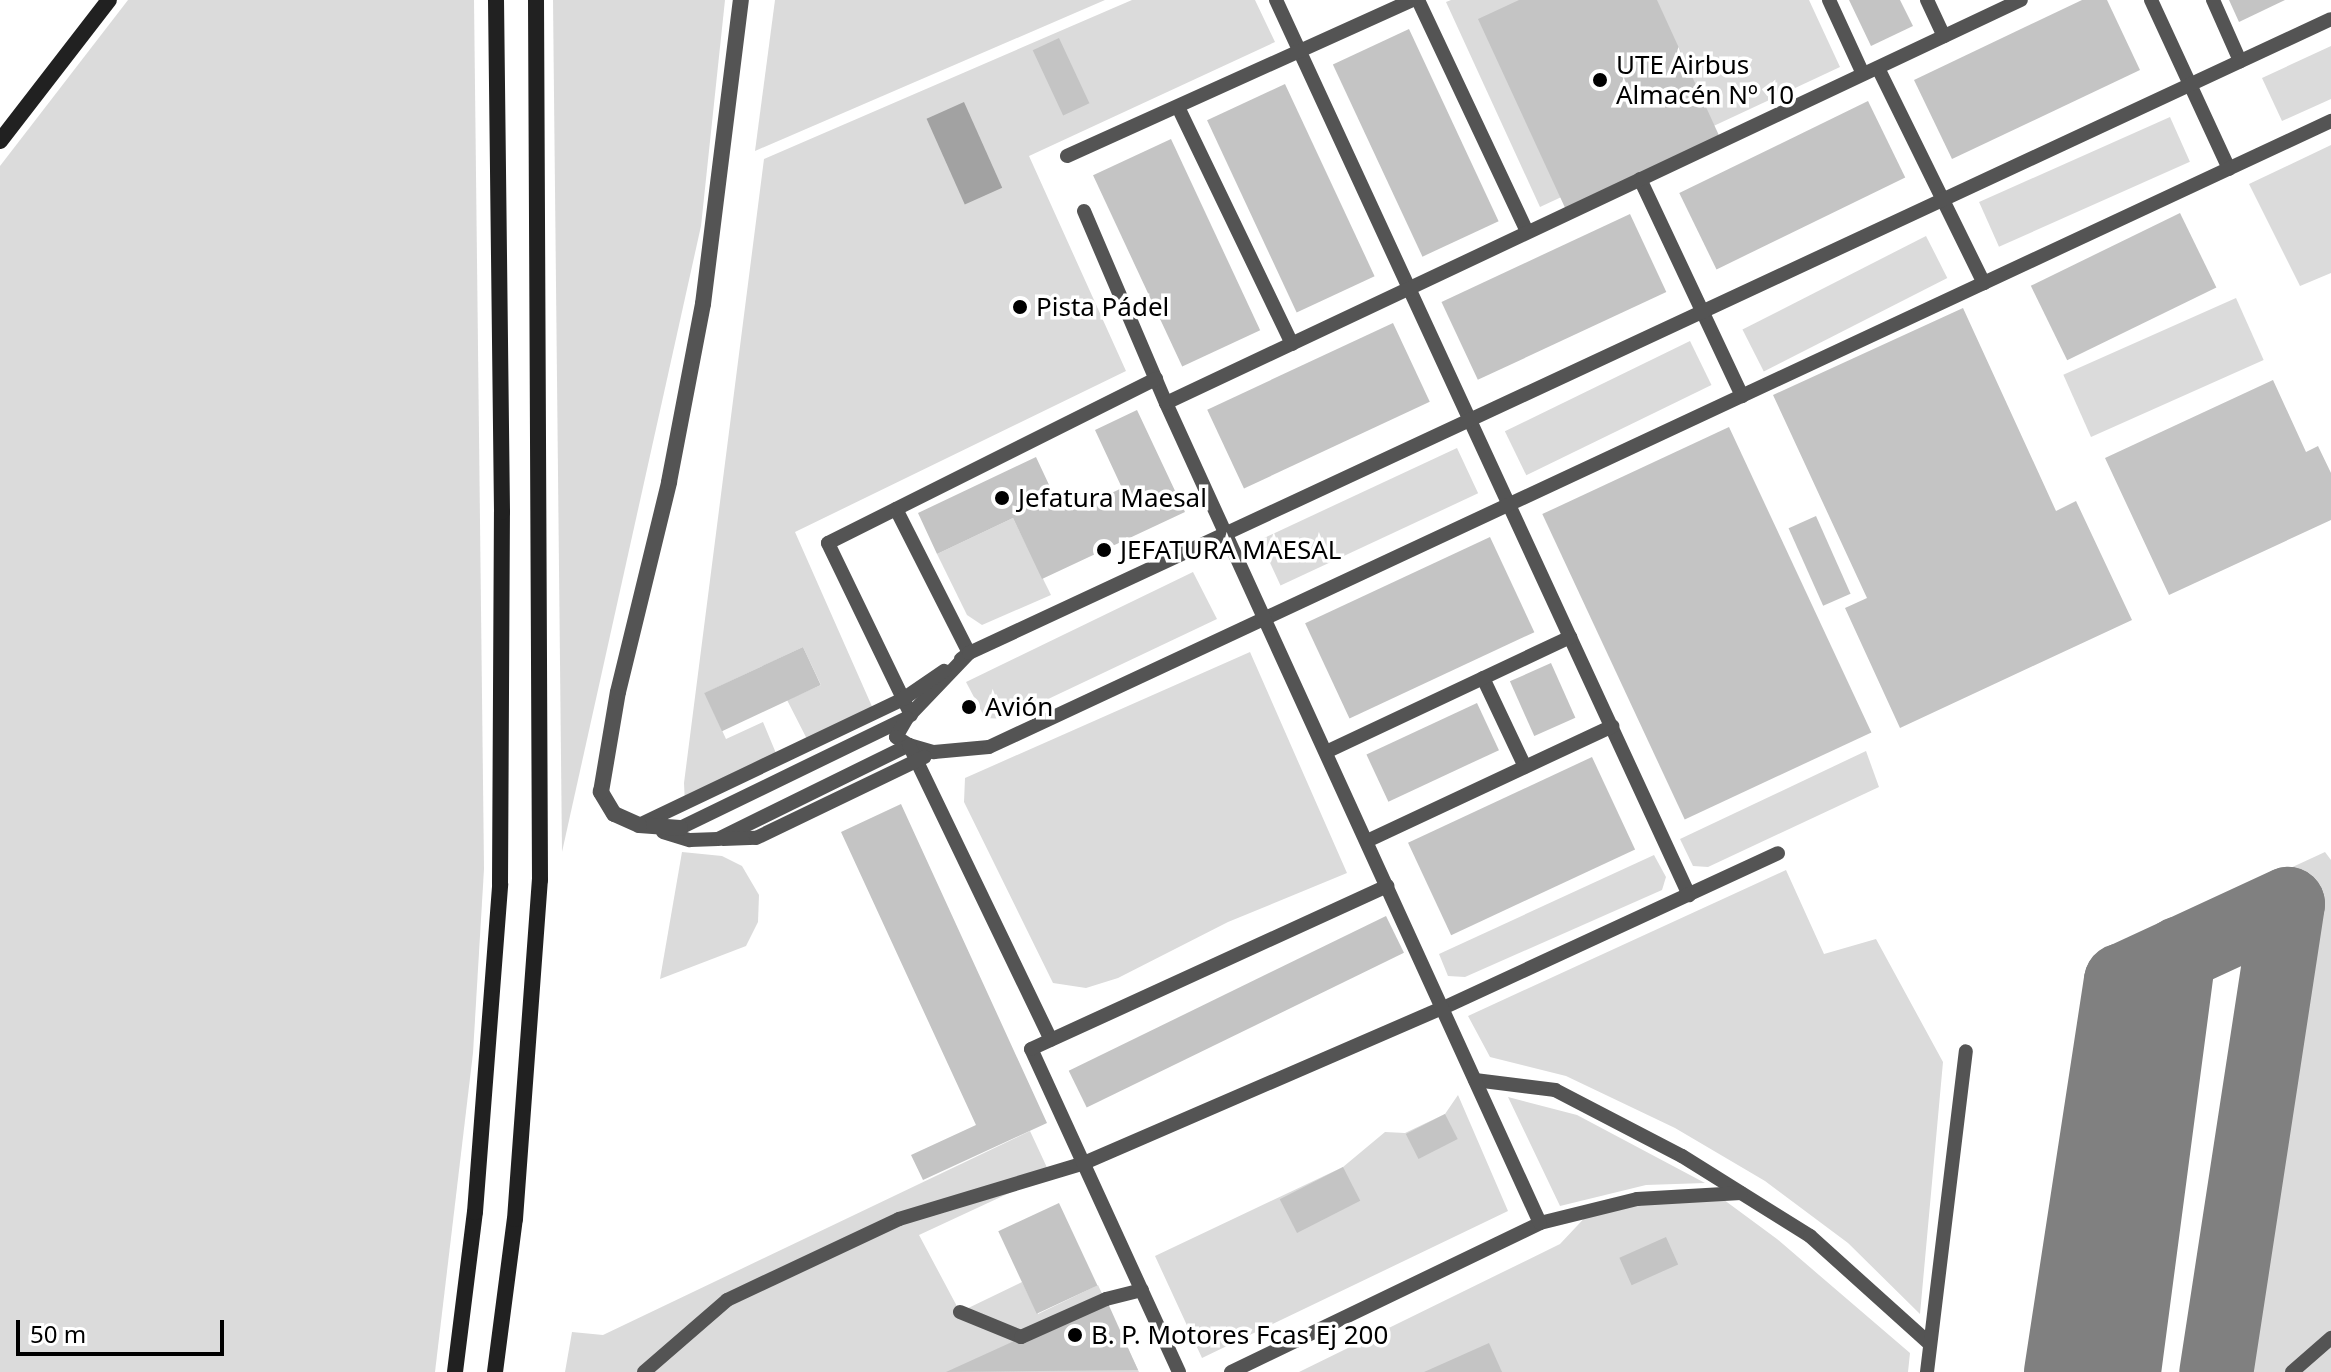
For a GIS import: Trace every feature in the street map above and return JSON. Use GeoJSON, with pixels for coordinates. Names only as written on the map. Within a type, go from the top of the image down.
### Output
{"type":"FeatureCollection","features":[{"type":"Feature","properties":{"kind":"main road"},"geometry":{"type":"LineString","coordinates":[[0,141],[109,0]]}},
{"type":"Feature","properties":{"kind":"main road"},"geometry":{"type":"LineString","coordinates":[[455,1372],[477,1197],[500,884],[503,588],[496,0]]}},
{"type":"Feature","properties":{"kind":"main road"},"geometry":{"type":"LineString","coordinates":[[495,1372],[522,1145],[540,880],[536,0]]}},
{"type":"Feature","properties":{"kind":"street"},"geometry":{"type":"LineString","coordinates":[[680,828],[639,825],[614,814],[601,792],[604,765],[669,482],[703,304],[741,0]]}},
{"type":"Feature","properties":{"kind":"lane"},"geometry":{"type":"LineString","coordinates":[[1276,0],[1406,290],[1510,504],[1689,895]]}},
{"type":"Feature","properties":{"kind":"lane"},"geometry":{"type":"LineString","coordinates":[[1067,156],[1416,0],[1527,232]]}},
{"type":"Feature","properties":{"kind":"lane"},"geometry":{"type":"LineString","coordinates":[[1829,0],[1863,74]]}},
{"type":"Feature","properties":{"kind":"lane"},"geometry":{"type":"LineString","coordinates":[[1927,0],[1944,36]]}},
{"type":"Feature","properties":{"kind":"lane"},"geometry":{"type":"LineString","coordinates":[[1166,403],[2021,0]]}},
{"type":"Feature","properties":{"kind":"lane"},"geometry":{"type":"LineString","coordinates":[[2151,0],[2229,169]]}},
{"type":"Feature","properties":{"kind":"lane"},"geometry":{"type":"LineString","coordinates":[[2213,0],[2240,61]]}},
{"type":"Feature","properties":{"kind":"lane"},"geometry":{"type":"LineString","coordinates":[[639,825],[903,699],[969,653],[2331,19]]}},
{"type":"Feature","properties":{"kind":"lane"},"geometry":{"type":"LineString","coordinates":[[1878,68],[1984,283]]}},
{"type":"Feature","properties":{"kind":"lane"},"geometry":{"type":"LineString","coordinates":[[1178,107],[1292,344]]}},
{"type":"Feature","properties":{"kind":"lane"},"geometry":{"type":"LineString","coordinates":[[639,825],[690,840],[756,838],[934,752],[989,747],[2331,121]]}},
{"type":"Feature","properties":{"kind":"lane"},"geometry":{"type":"LineString","coordinates":[[1640,179],[1742,396]]}},
{"type":"Feature","properties":{"kind":"lane"},"geometry":{"type":"LineString","coordinates":[[1084,211],[1225,534],[1540,1223]]}},
{"type":"Feature","properties":{"kind":"lane"},"geometry":{"type":"LineString","coordinates":[[909,717],[828,543],[1156,379]]}},
{"type":"Feature","properties":{"kind":"lane"},"geometry":{"type":"LineString","coordinates":[[896,509],[969,653]]}},
{"type":"Feature","properties":{"kind":"lane"},"geometry":{"type":"LineString","coordinates":[[1326,752],[1570,637]]}},
{"type":"Feature","properties":{"kind":"lane"},"geometry":{"type":"LineString","coordinates":[[934,752],[909,745],[896,737],[909,717],[969,653]]}},
{"type":"Feature","properties":{"kind":"lane"},"geometry":{"type":"LineString","coordinates":[[1483,678],[1525,767]]}},
{"type":"Feature","properties":{"kind":"lane"},"geometry":{"type":"LineString","coordinates":[[680,828],[909,717]]}},
{"type":"Feature","properties":{"kind":"lane"},"geometry":{"type":"LineString","coordinates":[[1367,841],[1612,726]]}},
{"type":"Feature","properties":{"kind":"lane"},"geometry":{"type":"LineString","coordinates":[[718,839],[909,745]]}},
{"type":"Feature","properties":{"kind":"lane"},"geometry":{"type":"LineString","coordinates":[[909,745],[1051,1040]]}},
{"type":"Feature","properties":{"kind":"lane"},"geometry":{"type":"LineString","coordinates":[[644,1372],[741,1294],[899,1219],[1084,1163],[1443,1008],[1778,853]]}},
{"type":"Feature","properties":{"kind":"lane"},"geometry":{"type":"LineString","coordinates":[[1179,1372],[1031,1049],[1387,886]]}},
{"type":"Feature","properties":{"kind":"lane"},"geometry":{"type":"LineString","coordinates":[[1927,1372],[1966,1051]]}},
{"type":"Feature","properties":{"kind":"lane"},"geometry":{"type":"LineString","coordinates":[[1475,1080],[1555,1090],[1741,1193],[1810,1236],[1930,1344]]}},
{"type":"Feature","properties":{"kind":"lane"},"geometry":{"type":"LineString","coordinates":[[1231,1372],[1540,1223],[1637,1199],[1741,1193]]}},
{"type":"Feature","properties":{"kind":"lane"},"geometry":{"type":"LineString","coordinates":[[960,1312],[1021,1337],[1106,1299],[1142,1290]]}},
{"type":"Feature","properties":{"kind":"lane"},"geometry":{"type":"LineString","coordinates":[[2292,1372],[2331,1338]]}},
{"type":"Feature","properties":{"kind":"shaded area"},"geometry":{"type":"Polygon","coordinates":[[[128,0],[474,0],[484,869],[473,1053],[435,1372],[0,1372],[0,166],[128,0]]]}},
{"type":"Feature","properties":{"kind":"shaded area"},"geometry":{"type":"Polygon","coordinates":[[[553,0],[725,0],[701,226],[562,852],[553,0]]]}},
{"type":"Feature","properties":{"kind":"shaded area"},"geometry":{"type":"Polygon","coordinates":[[[775,0],[1105,0],[755,151],[775,0]]]}},
{"type":"Feature","properties":{"kind":"shaded area"},"geometry":{"type":"Polygon","coordinates":[[[1132,0],[1255,0],[1275,42],[1029,156],[1126,371],[795,532],[874,711],[809,743],[787,700],[821,685],[803,647],[705,693],[726,739],[763,722],[778,758],[685,805],[684,783],[764,159],[1132,0]]]}},
{"type":"Feature","properties":{"kind":"shaded area"},"geometry":{"type":"Polygon","coordinates":[[[1809,0],[1840,67],[1540,207],[1446,2],[1809,0]]]}},
{"type":"Feature","properties":{"kind":"shaded area"},"geometry":{"type":"Polygon","coordinates":[[[2331,46],[2331,99],[2282,121],[2262,78],[2331,46]]]}},
{"type":"Feature","properties":{"kind":"shaded area"},"geometry":{"type":"Polygon","coordinates":[[[964,102],[1002,188],[965,205],[927,119],[964,102]]]}},
{"type":"Feature","properties":{"kind":"shaded area"},"geometry":{"type":"Polygon","coordinates":[[[2170,117],[2190,162],[1999,247],[1979,202],[2170,117]]]}},
{"type":"Feature","properties":{"kind":"shaded area"},"geometry":{"type":"Polygon","coordinates":[[[2331,145],[2331,273],[2300,286],[2249,184],[2331,145]]]}},
{"type":"Feature","properties":{"kind":"shaded area"},"geometry":{"type":"Polygon","coordinates":[[[1926,236],[1947,278],[1764,371],[1742,330],[1926,236]]]}},
{"type":"Feature","properties":{"kind":"shaded area"},"geometry":{"type":"Polygon","coordinates":[[[2236,298],[2264,360],[2091,437],[2063,375],[2236,298]]]}},
{"type":"Feature","properties":{"kind":"shaded area"},"geometry":{"type":"Polygon","coordinates":[[[1690,341],[1711,385],[1526,475],[1505,431],[1690,341]]]}},
{"type":"Feature","properties":{"kind":"shaded area"},"geometry":{"type":"Polygon","coordinates":[[[1457,448],[1478,493],[1281,585],[1259,540],[1457,448]]]}},
{"type":"Feature","properties":{"kind":"shaded area"},"geometry":{"type":"Polygon","coordinates":[[[1013,518],[1051,595],[982,625],[967,615],[937,554],[1013,518]]]}},
{"type":"Feature","properties":{"kind":"shaded area"},"geometry":{"type":"Polygon","coordinates":[[[1193,572],[1217,619],[1006,719],[985,718],[966,682],[1193,572]]]}},
{"type":"Feature","properties":{"kind":"shaded area"},"geometry":{"type":"Polygon","coordinates":[[[1250,652],[1347,873],[1228,922],[1118,978],[1086,988],[1053,983],[964,802],[965,778],[1250,652]]]}},
{"type":"Feature","properties":{"kind":"shaded area"},"geometry":{"type":"Polygon","coordinates":[[[1866,751],[1879,787],[1708,867],[1693,866],[1680,839],[1866,751]]]}},
{"type":"Feature","properties":{"kind":"shaded area"},"geometry":{"type":"Polygon","coordinates":[[[682,852],[722,856],[742,866],[759,895],[758,922],[746,946],[660,979],[682,852]]]}},
{"type":"Feature","properties":{"kind":"shaded area"},"geometry":{"type":"Polygon","coordinates":[[[2325,852],[2331,860],[2331,1372],[2213,1372],[2288,904],[2286,870],[2325,852]]]}},
{"type":"Feature","properties":{"kind":"shaded area"},"geometry":{"type":"Polygon","coordinates":[[[1654,855],[1666,877],[1662,890],[1465,977],[1448,976],[1439,954],[1654,855]]]}},
{"type":"Feature","properties":{"kind":"shaded area"},"geometry":{"type":"Polygon","coordinates":[[[1786,870],[1824,954],[1876,939],[1943,1062],[1920,1314],[1848,1243],[1765,1181],[1675,1128],[1566,1076],[1490,1057],[1468,1016],[1786,870]]]}},
{"type":"Feature","properties":{"kind":"shaded area"},"geometry":{"type":"Polygon","coordinates":[[[1458,1095],[1508,1211],[1202,1358],[1155,1256],[1343,1167],[1385,1132],[1405,1133],[1445,1114],[1458,1095]]]}},
{"type":"Feature","properties":{"kind":"shaded area"},"geometry":{"type":"Polygon","coordinates":[[[1508,1097],[1577,1115],[1705,1183],[1646,1185],[1560,1206],[1508,1097]]]}},
{"type":"Feature","properties":{"kind":"shaded area"},"geometry":{"type":"Polygon","coordinates":[[[1030,1131],[1050,1174],[919,1235],[960,1312],[1022,1282],[1038,1314],[1098,1285],[1139,1372],[565,1372],[572,1332],[603,1335],[1030,1131]]]}},
{"type":"Feature","properties":{"kind":"shaded area"},"geometry":{"type":"Polygon","coordinates":[[[1716,1194],[1777,1239],[1910,1353],[1908,1372],[1299,1372],[1560,1244],[1592,1210],[1716,1194]]]}},
{"type":"Feature","properties":{"kind":"building","name":"UTE Airbus Almacén Nº 10"},"geometry":{"type":"Polygon","coordinates":[[[1519,0],[1657,0],[1722,142],[1567,212],[1478,19],[1519,0]]]}},
{"type":"Feature","properties":{"kind":"building"},"geometry":{"type":"Polygon","coordinates":[[[1849,0],[1900,0],[1913,26],[1871,46],[1849,0]]]}},
{"type":"Feature","properties":{"kind":"building"},"geometry":{"type":"Polygon","coordinates":[[[2082,0],[2107,0],[2140,70],[1952,159],[1914,80],[2082,0]]]}},
{"type":"Feature","properties":{"kind":"building"},"geometry":{"type":"Polygon","coordinates":[[[2229,0],[2285,0],[2239,22],[2229,0]]]}},
{"type":"Feature","properties":{"kind":"building"},"geometry":{"type":"Polygon","coordinates":[[[1409,29],[1499,221],[1422,257],[1333,64],[1409,29]]]}},
{"type":"Feature","properties":{"kind":"building"},"geometry":{"type":"Polygon","coordinates":[[[1059,38],[1089,103],[1063,116],[1033,50],[1059,38]]]}},
{"type":"Feature","properties":{"kind":"building"},"geometry":{"type":"Polygon","coordinates":[[[1285,84],[1375,276],[1297,312],[1207,120],[1285,84]]]}},
{"type":"Feature","properties":{"kind":"building"},"geometry":{"type":"Polygon","coordinates":[[[1868,101],[1905,177],[1717,269],[1679,193],[1868,101]]]}},
{"type":"Feature","properties":{"kind":"building"},"geometry":{"type":"Polygon","coordinates":[[[1171,139],[1260,330],[1182,367],[1093,175],[1171,139]]]}},
{"type":"Feature","properties":{"kind":"building"},"geometry":{"type":"Polygon","coordinates":[[[2180,213],[2216,288],[2067,360],[2031,286],[2180,213]]]}},
{"type":"Feature","properties":{"kind":"building"},"geometry":{"type":"Polygon","coordinates":[[[1630,214],[1666,292],[1478,380],[1441,302],[1630,214]]]}},
{"type":"Feature","properties":{"kind":"building"},"geometry":{"type":"Polygon","coordinates":[[[1963,308],[2056,511],[2076,501],[2132,620],[1900,728],[1845,608],[1867,598],[1773,395],[1963,308]]]}},
{"type":"Feature","properties":{"kind":"building"},"geometry":{"type":"Polygon","coordinates":[[[1393,323],[1430,402],[1244,488],[1207,410],[1393,323]]]}},
{"type":"Feature","properties":{"kind":"building"},"geometry":{"type":"Polygon","coordinates":[[[2273,380],[2306,452],[2318,446],[2331,473],[2331,520],[2169,595],[2105,458],[2273,380]]]}},
{"type":"Feature","properties":{"kind":"building","name":"Jefatura Maesal"},"geometry":{"type":"Polygon","coordinates":[[[1137,410],[1185,512],[1042,579],[1013,518],[937,554],[918,513],[1036,457],[1058,504],[1083,492],[1088,504],[1122,488],[1095,430],[1137,410]]]}},
{"type":"Feature","properties":{"kind":"building"},"geometry":{"type":"Polygon","coordinates":[[[1729,427],[1871,732],[1685,819],[1542,514],[1729,427]]]}},
{"type":"Feature","properties":{"kind":"building"},"geometry":{"type":"Polygon","coordinates":[[[1816,516],[1851,594],[1823,606],[1789,528],[1816,516]]]}},
{"type":"Feature","properties":{"kind":"building"},"geometry":{"type":"Polygon","coordinates":[[[1490,537],[1534,632],[1349,718],[1305,623],[1490,537]]]}},
{"type":"Feature","properties":{"kind":"building"},"geometry":{"type":"Polygon","coordinates":[[[803,647],[821,685],[722,731],[704,693],[803,647]]]}},
{"type":"Feature","properties":{"kind":"building"},"geometry":{"type":"Polygon","coordinates":[[[1551,663],[1575,718],[1534,736],[1510,681],[1551,663]]]}},
{"type":"Feature","properties":{"kind":"building"},"geometry":{"type":"Polygon","coordinates":[[[1477,703],[1499,750],[1388,802],[1366,755],[1477,703]]]}},
{"type":"Feature","properties":{"kind":"building"},"geometry":{"type":"Polygon","coordinates":[[[1592,757],[1635,849],[1451,935],[1408,843],[1592,757]]]}},
{"type":"Feature","properties":{"kind":"building"},"geometry":{"type":"Polygon","coordinates":[[[901,804],[1047,1123],[923,1180],[911,1155],[976,1125],[841,832],[901,804]]]}},
{"type":"Feature","properties":{"kind":"building"},"geometry":{"type":"Polygon","coordinates":[[[1386,916],[1404,953],[1087,1108],[1069,1071],[1386,916]]]}},
{"type":"Feature","properties":{"kind":"building"},"geometry":{"type":"Polygon","coordinates":[[[1445,1114],[1458,1139],[1419,1159],[1406,1134],[1445,1114]]]}},
{"type":"Feature","properties":{"kind":"building"},"geometry":{"type":"Polygon","coordinates":[[[1343,1167],[1360,1201],[1297,1233],[1280,1199],[1343,1167]]]}},
{"type":"Feature","properties":{"kind":"building"},"geometry":{"type":"Polygon","coordinates":[[[1059,1203],[1097,1285],[1037,1314],[998,1231],[1059,1203]]]}},
{"type":"Feature","properties":{"kind":"building"},"geometry":{"type":"Polygon","coordinates":[[[1666,1237],[1678,1264],[1632,1285],[1619,1258],[1666,1237]]]}},
{"type":"Feature","properties":{"kind":"building","name":"B. P. Motores Fcas Ej 200"},"geometry":{"type":"Polygon","coordinates":[[[1106,1299],[1138,1370],[946,1372],[1106,1299]]]}},
{"type":"Feature","properties":{"kind":"building"},"geometry":{"type":"Polygon","coordinates":[[[1489,1343],[1502,1372],[1424,1372],[1489,1343]]]}},
{"type":"Feature","properties":{"kind":"taxiway"},"geometry":{"type":"LineString","coordinates":[[2061,1372],[2121,981],[2288,904],[2216,1372]]}},
{"type":"Feature","properties":{"kind":"taxiway"},"geometry":{"type":"LineString","coordinates":[[2124,1372],[2179,954]]}},
{"type":"Feature","properties":{"kind":"place","name":"UTE Airbus Almacén Nº 10"},"geometry":{"type":"Point","coordinates":[1600,80]}},
{"type":"Feature","properties":{"kind":"place","name":"Pista Pádel"},"geometry":{"type":"Point","coordinates":[1020,307]}},
{"type":"Feature","properties":{"kind":"place","name":"Jefatura Maesal"},"geometry":{"type":"Point","coordinates":[1002,498]}},
{"type":"Feature","properties":{"kind":"place","name":"JEFATURA MAESAL"},"geometry":{"type":"Point","coordinates":[1104,550]}},
{"type":"Feature","properties":{"kind":"place","name":"Avión"},"geometry":{"type":"Point","coordinates":[969,707]}},
{"type":"Feature","properties":{"kind":"place","name":"B. P. Motores Fcas Ej 200"},"geometry":{"type":"Point","coordinates":[1075,1335]}}]}
